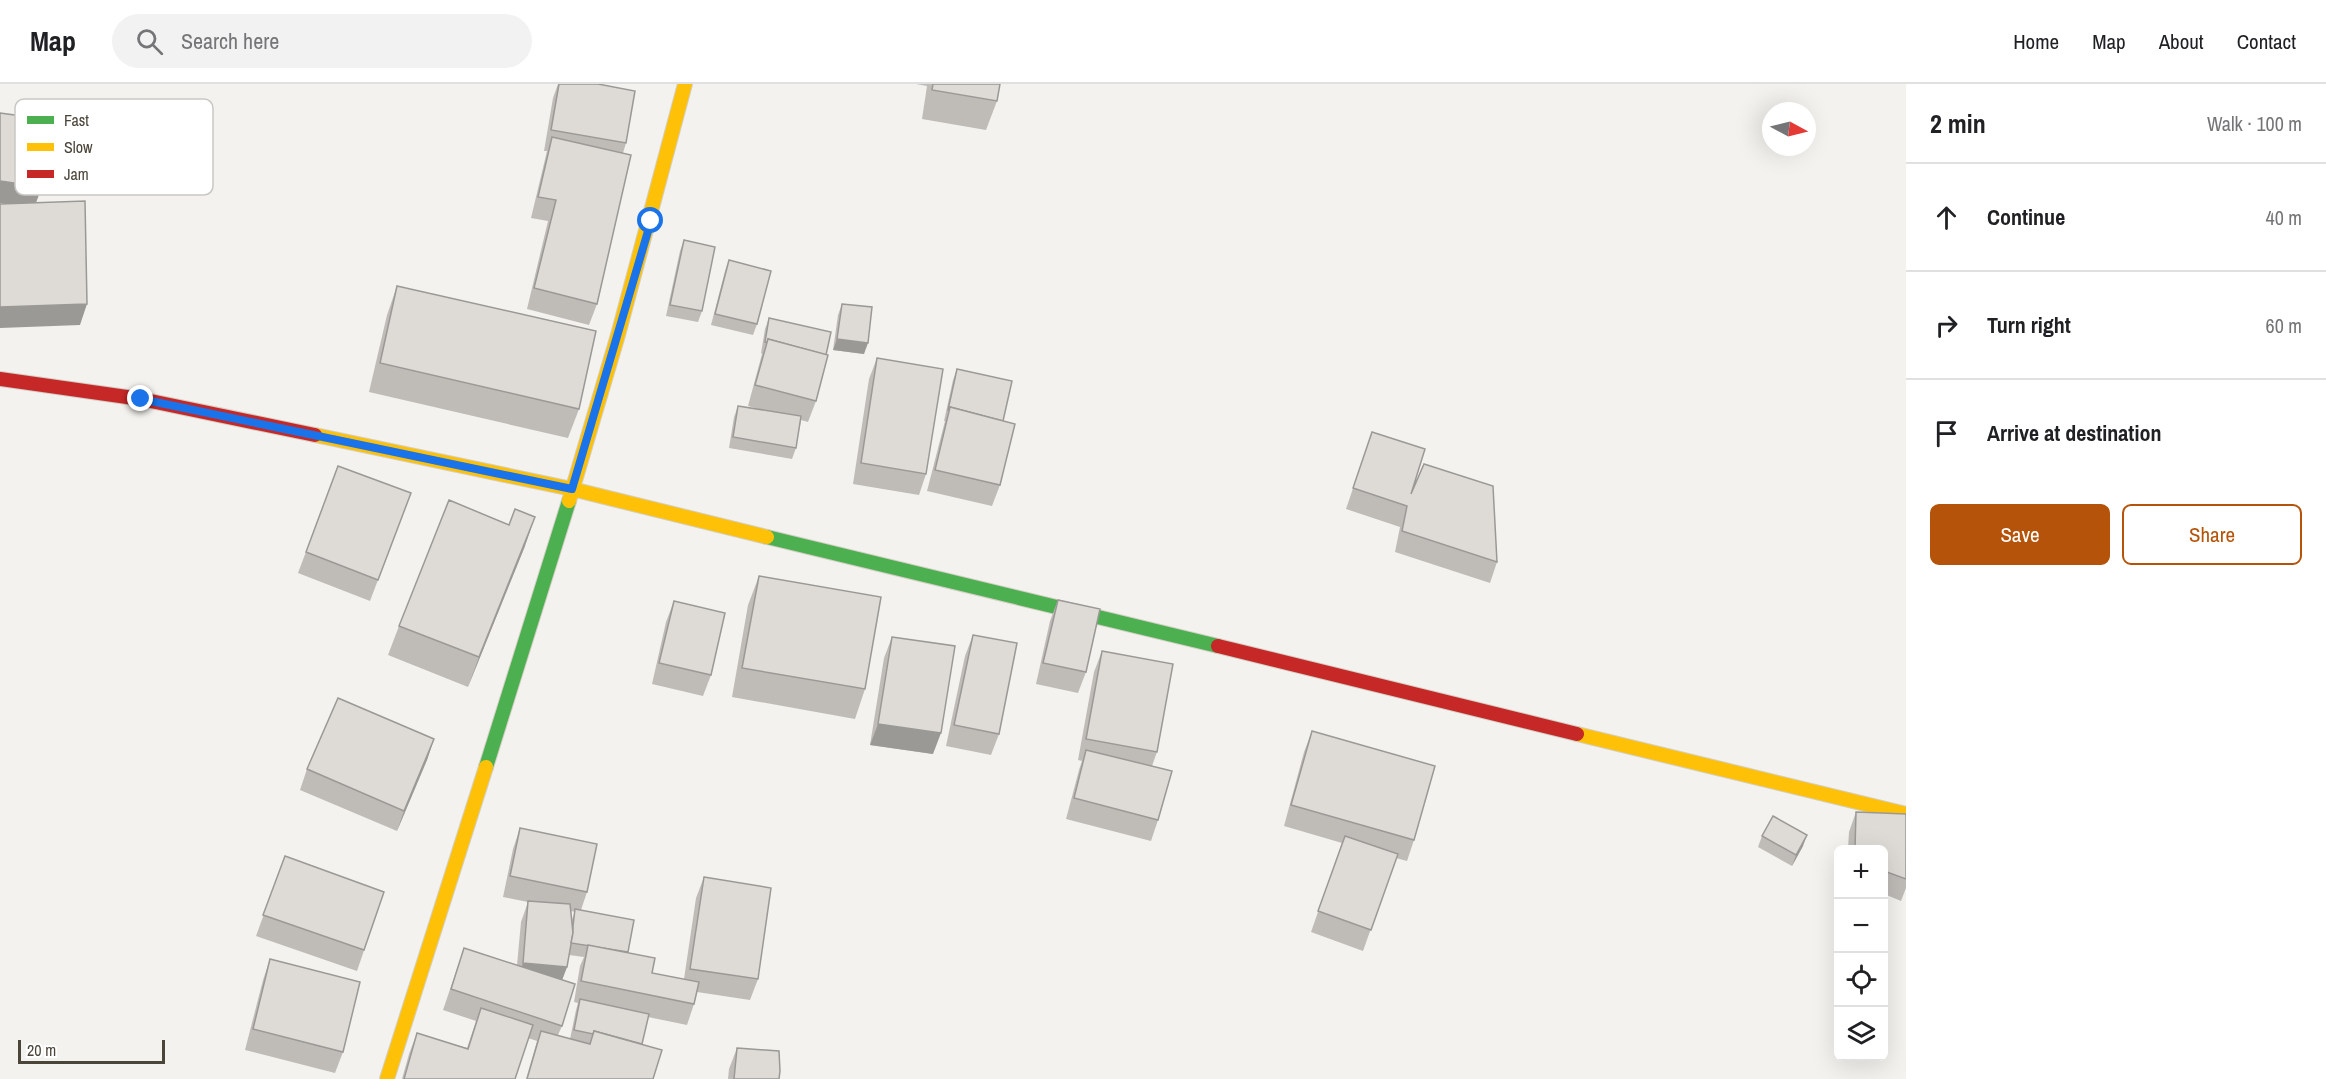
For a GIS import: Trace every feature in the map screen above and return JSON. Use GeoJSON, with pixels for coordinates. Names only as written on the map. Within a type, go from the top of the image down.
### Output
{"type":"FeatureCollection","features":[{"type":"Feature","properties":{"kind":"street"},"geometry":{"type":"LineString","coordinates":[[387,1079],[572,489],[651,221],[686,84]]}},
{"type":"Feature","properties":{"kind":"street"},"geometry":{"type":"LineString","coordinates":[[0,379],[141,399],[572,489],[1906,814]]}},
{"type":"Feature","properties":{"kind":"building"},"geometry":{"type":"Polygon","coordinates":[[[559,84],[598,84],[635,91],[626,143],[551,130],[559,84]]]}},
{"type":"Feature","properties":{"kind":"building"},"geometry":{"type":"Polygon","coordinates":[[[933,84],[1000,84],[997,101],[932,90],[933,84]]]}},
{"type":"Feature","properties":{"kind":"building"},"geometry":{"type":"Polygon","coordinates":[[[0,113],[15,115],[15,183],[0,181],[0,113]]]}},
{"type":"Feature","properties":{"kind":"building"},"geometry":{"type":"Polygon","coordinates":[[[552,137],[631,155],[597,304],[534,288],[556,200],[538,197],[552,137]]]}},
{"type":"Feature","properties":{"kind":"building"},"geometry":{"type":"Polygon","coordinates":[[[85,201],[87,304],[0,307],[0,204],[85,201]]]}},
{"type":"Feature","properties":{"kind":"building"},"geometry":{"type":"Polygon","coordinates":[[[684,240],[715,247],[702,311],[670,305],[684,240]]]}},
{"type":"Feature","properties":{"kind":"building"},"geometry":{"type":"Polygon","coordinates":[[[729,260],[771,271],[757,324],[715,314],[729,260]]]}},
{"type":"Feature","properties":{"kind":"building"},"geometry":{"type":"Polygon","coordinates":[[[397,286],[596,331],[579,409],[380,363],[397,286]]]}},
{"type":"Feature","properties":{"kind":"building"},"geometry":{"type":"Polygon","coordinates":[[[842,304],[872,307],[868,343],[837,339],[842,304]]]}},
{"type":"Feature","properties":{"kind":"building"},"geometry":{"type":"Polygon","coordinates":[[[769,318],[831,332],[826,355],[768,339],[767,343],[765,342],[769,318]]]}},
{"type":"Feature","properties":{"kind":"building"},"geometry":{"type":"Polygon","coordinates":[[[768,339],[828,355],[816,401],[755,385],[768,339]]]}},
{"type":"Feature","properties":{"kind":"building"},"geometry":{"type":"Polygon","coordinates":[[[877,358],[943,369],[926,474],[861,463],[877,358]]]}},
{"type":"Feature","properties":{"kind":"building"},"geometry":{"type":"Polygon","coordinates":[[[957,369],[1012,381],[1003,421],[950,407],[948,410],[957,369]]]}},
{"type":"Feature","properties":{"kind":"building"},"geometry":{"type":"Polygon","coordinates":[[[738,406],[801,416],[796,448],[733,437],[738,406]]]}},
{"type":"Feature","properties":{"kind":"building"},"geometry":{"type":"Polygon","coordinates":[[[950,407],[1015,424],[1000,485],[935,470],[950,407]]]}},
{"type":"Feature","properties":{"kind":"building"},"geometry":{"type":"Polygon","coordinates":[[[1372,432],[1425,449],[1411,494],[1424,464],[1493,486],[1497,562],[1402,531],[1407,506],[1353,488],[1372,432]]]}},
{"type":"Feature","properties":{"kind":"building"},"geometry":{"type":"Polygon","coordinates":[[[338,466],[411,493],[378,580],[306,552],[338,466]]]}},
{"type":"Feature","properties":{"kind":"building"},"geometry":{"type":"Polygon","coordinates":[[[449,500],[509,525],[515,509],[535,517],[479,657],[399,626],[449,500]]]}},
{"type":"Feature","properties":{"kind":"building"},"geometry":{"type":"Polygon","coordinates":[[[759,576],[881,597],[865,689],[742,668],[759,576]]]}},
{"type":"Feature","properties":{"kind":"building"},"geometry":{"type":"Polygon","coordinates":[[[1058,600],[1100,609],[1086,672],[1043,663],[1058,600]]]}},
{"type":"Feature","properties":{"kind":"building"},"geometry":{"type":"Polygon","coordinates":[[[674,601],[725,613],[711,675],[659,663],[674,601]]]}},
{"type":"Feature","properties":{"kind":"building"},"geometry":{"type":"Polygon","coordinates":[[[973,635],[1017,643],[999,734],[954,725],[973,635]]]}},
{"type":"Feature","properties":{"kind":"building"},"geometry":{"type":"Polygon","coordinates":[[[892,637],[955,646],[941,733],[878,724],[892,637]]]}},
{"type":"Feature","properties":{"kind":"building"},"geometry":{"type":"Polygon","coordinates":[[[1102,651],[1173,664],[1157,752],[1086,739],[1102,651]]]}},
{"type":"Feature","properties":{"kind":"building"},"geometry":{"type":"Polygon","coordinates":[[[338,698],[434,739],[404,811],[307,769],[338,698]]]}},
{"type":"Feature","properties":{"kind":"building"},"geometry":{"type":"Polygon","coordinates":[[[1312,731],[1435,766],[1414,840],[1291,805],[1312,731]]]}},
{"type":"Feature","properties":{"kind":"building"},"geometry":{"type":"Polygon","coordinates":[[[1086,750],[1172,771],[1158,820],[1074,798],[1086,750]]]}},
{"type":"Feature","properties":{"kind":"building"},"geometry":{"type":"Polygon","coordinates":[[[1856,812],[1906,814],[1906,879],[1888,872],[1888,845],[1855,845],[1856,812]]]}},
{"type":"Feature","properties":{"kind":"building"},"geometry":{"type":"Polygon","coordinates":[[[1773,816],[1807,835],[1796,855],[1762,836],[1773,816]]]}},
{"type":"Feature","properties":{"kind":"building"},"geometry":{"type":"Polygon","coordinates":[[[520,828],[597,844],[587,892],[510,876],[520,828]]]}},
{"type":"Feature","properties":{"kind":"building"},"geometry":{"type":"Polygon","coordinates":[[[1345,836],[1398,854],[1371,930],[1318,911],[1345,836]]]}},
{"type":"Feature","properties":{"kind":"building"},"geometry":{"type":"Polygon","coordinates":[[[285,856],[384,892],[364,950],[263,915],[285,856]]]}},
{"type":"Feature","properties":{"kind":"building"},"geometry":{"type":"Polygon","coordinates":[[[704,877],[771,888],[758,979],[690,969],[704,877]]]}},
{"type":"Feature","properties":{"kind":"building"},"geometry":{"type":"Polygon","coordinates":[[[528,901],[570,904],[573,933],[567,967],[523,963],[528,901]]]}},
{"type":"Feature","properties":{"kind":"building"},"geometry":{"type":"Polygon","coordinates":[[[575,909],[634,920],[628,952],[571,943],[575,909]]]}},
{"type":"Feature","properties":{"kind":"building"},"geometry":{"type":"Polygon","coordinates":[[[588,945],[655,958],[652,973],[699,982],[694,1004],[581,981],[588,945]]]}},
{"type":"Feature","properties":{"kind":"building"},"geometry":{"type":"Polygon","coordinates":[[[464,948],[575,984],[562,1026],[451,989],[464,948]]]}},
{"type":"Feature","properties":{"kind":"building"},"geometry":{"type":"Polygon","coordinates":[[[270,959],[360,982],[343,1052],[253,1029],[270,959]]]}},
{"type":"Feature","properties":{"kind":"building"},"geometry":{"type":"Polygon","coordinates":[[[580,999],[649,1014],[642,1044],[594,1031],[593,1034],[574,1030],[580,999]]]}},
{"type":"Feature","properties":{"kind":"building"},"geometry":{"type":"Polygon","coordinates":[[[481,1008],[533,1025],[515,1079],[404,1079],[417,1033],[468,1049],[481,1008]]]}},
{"type":"Feature","properties":{"kind":"building"},"geometry":{"type":"Polygon","coordinates":[[[541,1031],[590,1044],[594,1031],[662,1050],[653,1079],[527,1079],[541,1031]]]}},
{"type":"Feature","properties":{"kind":"building"},"geometry":{"type":"Polygon","coordinates":[[[737,1048],[779,1051],[779,1079],[734,1079],[737,1048]]]}},
{"type":"Feature","properties":{"kind":"traffic: fast"},"geometry":{"type":"LineString","coordinates":[[486,767],[569,501]]}},
{"type":"Feature","properties":{"kind":"traffic: fast"},"geometry":{"type":"LineString","coordinates":[[767,537],[1218,646]]}},
{"type":"Feature","properties":{"kind":"traffic: slow"},"geometry":{"type":"LineString","coordinates":[[569,501],[618,335],[685,84]]}},
{"type":"Feature","properties":{"kind":"traffic: slow"},"geometry":{"type":"LineString","coordinates":[[315,435],[572,489],[767,537]]}},
{"type":"Feature","properties":{"kind":"traffic: slow"},"geometry":{"type":"LineString","coordinates":[[1577,734],[1906,814]]}},
{"type":"Feature","properties":{"kind":"traffic: slow"},"geometry":{"type":"LineString","coordinates":[[387,1079],[486,767]]}},
{"type":"Feature","properties":{"kind":"traffic: jam"},"geometry":{"type":"LineString","coordinates":[[0,379],[141,399],[315,435]]}},
{"type":"Feature","properties":{"kind":"traffic: jam"},"geometry":{"type":"LineString","coordinates":[[1218,646],[1577,734]]}},
{"type":"Feature","properties":{"kind":"route"},"geometry":{"type":"LineString","coordinates":[[141,399],[572,489],[651,221]]}}]}
